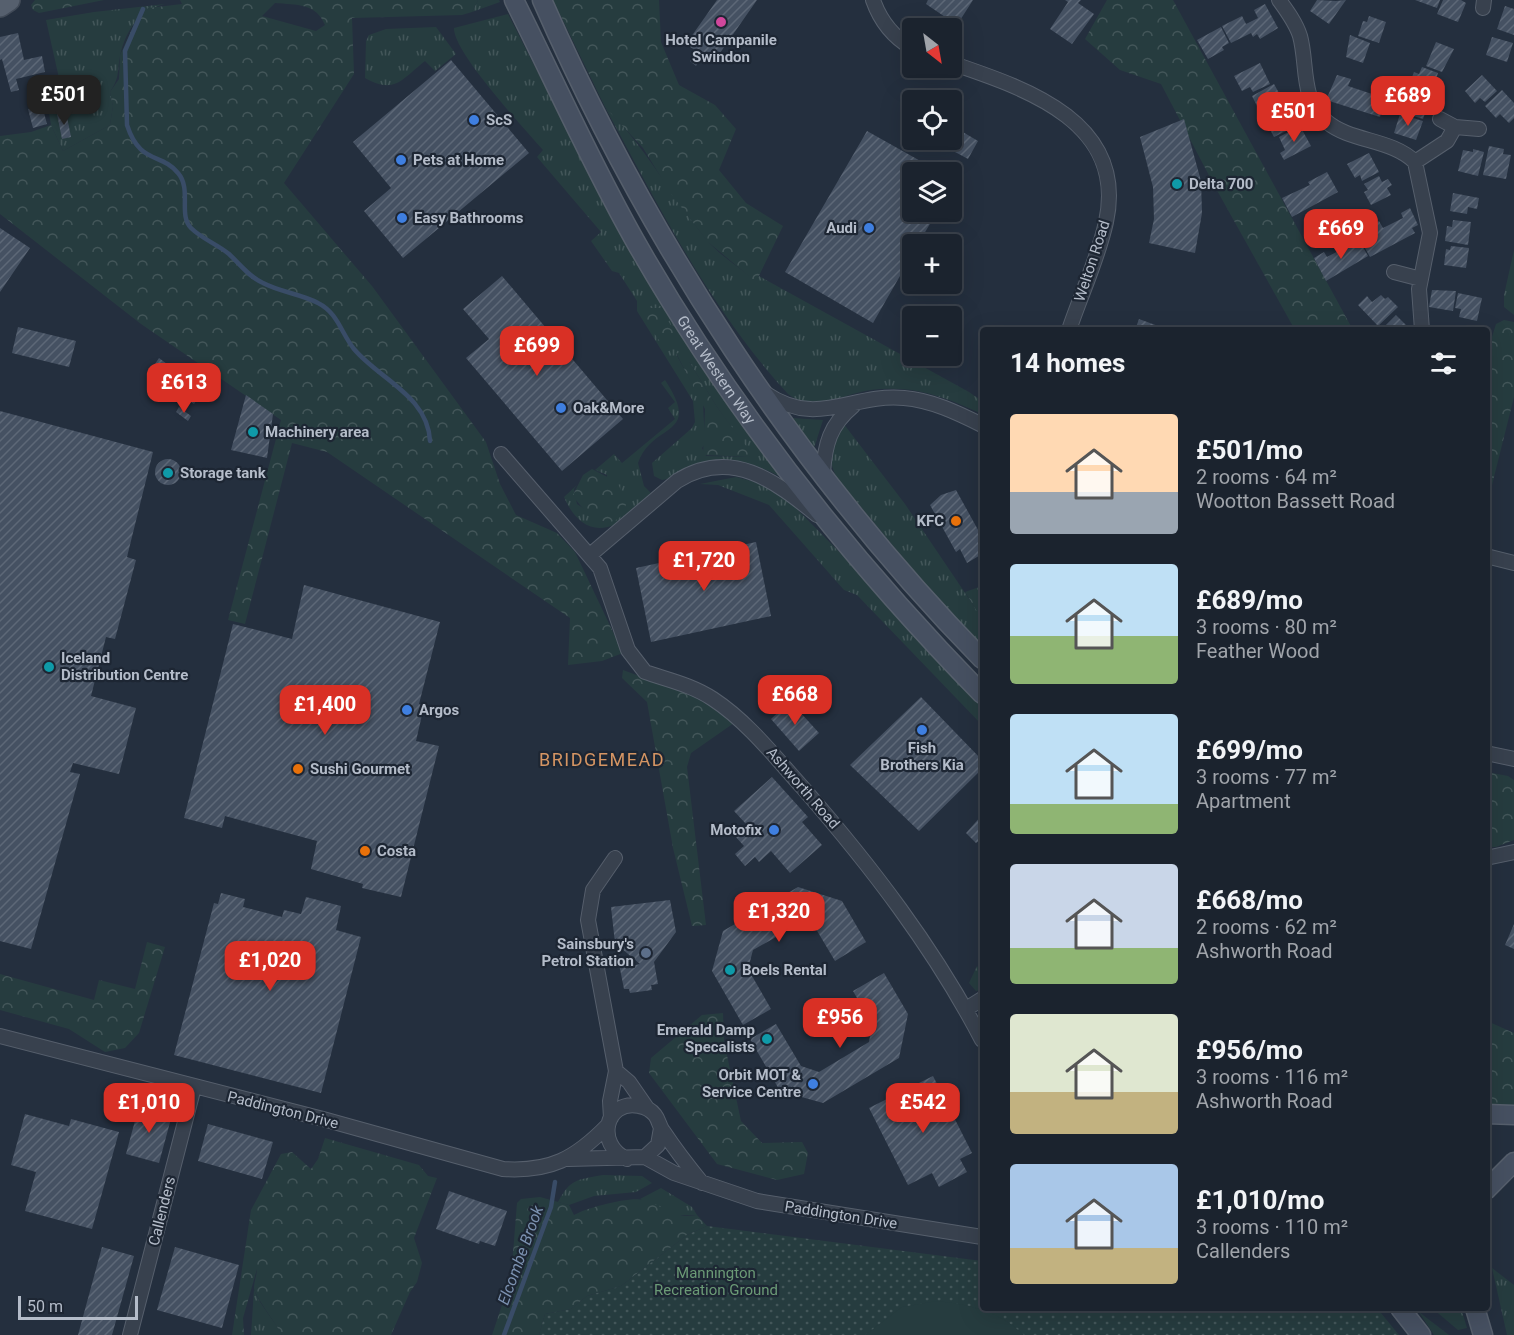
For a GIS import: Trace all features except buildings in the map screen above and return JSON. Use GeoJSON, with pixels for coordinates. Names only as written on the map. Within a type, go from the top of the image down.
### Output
{"type":"FeatureCollection","features":[{"type":"Feature","properties":{"kind":"main road"},"geometry":{"type":"LineString","coordinates":[[0,6],[9,0]]}},
{"type":"Feature","properties":{"kind":"main road","name":"Great Western Way"},"geometry":{"type":"LineString","coordinates":[[514,0],[619,211],[670,299],[761,433],[840,535],[980,692]]}},
{"type":"Feature","properties":{"kind":"main road","name":"Great Western Way"},"geometry":{"type":"LineString","coordinates":[[542,0],[579,80],[649,211],[700,298],[761,390],[823,473],[900,569],[980,657]]}},
{"type":"Feature","properties":{"kind":"main road"},"geometry":{"type":"LineString","coordinates":[[1490,1114],[1514,1115]]}},
{"type":"Feature","properties":{"kind":"main road"},"geometry":{"type":"LineString","coordinates":[[1490,1186],[1514,1162]]}},
{"type":"Feature","properties":{"kind":"main road"},"geometry":{"type":"LineString","coordinates":[[1402,1311],[1421,1335]]}},
{"type":"Feature","properties":{"kind":"main road"},"geometry":{"type":"LineString","coordinates":[[1476,1311],[1483,1335]]}},
{"type":"Feature","properties":{"kind":"street"},"geometry":{"type":"LineString","coordinates":[[873,0],[887,27],[902,43]]}},
{"type":"Feature","properties":{"kind":"street"},"geometry":{"type":"LineString","coordinates":[[1279,0],[1300,37],[1306,86],[1322,118],[1332,126],[1400,152],[1414,162],[1430,233],[1418,298],[1422,327]]}},
{"type":"Feature","properties":{"kind":"street","name":"Welton Road"},"geometry":{"type":"LineString","coordinates":[[962,67],[1029,91],[1044,99],[1079,127],[1099,156],[1108,184],[1106,220],[1070,327]]}},
{"type":"Feature","properties":{"kind":"street"},"geometry":{"type":"LineString","coordinates":[[1440,119],[1455,127],[1479,129]]}},
{"type":"Feature","properties":{"kind":"street"},"geometry":{"type":"LineString","coordinates":[[1414,162],[1447,141],[1455,127]]}},
{"type":"Feature","properties":{"kind":"street"},"geometry":{"type":"LineString","coordinates":[[1394,272],[1420,279]]}},
{"type":"Feature","properties":{"kind":"street"},"geometry":{"type":"LineString","coordinates":[[761,390],[786,405],[808,410],[854,405],[884,398],[904,398],[954,412],[980,424]]}},
{"type":"Feature","properties":{"kind":"street"},"geometry":{"type":"LineString","coordinates":[[823,473],[826,443],[831,430],[854,405]]}},
{"type":"Feature","properties":{"kind":"street","name":"Ashworth Road"},"geometry":{"type":"LineString","coordinates":[[501,454],[590,555],[603,575],[626,644],[639,667],[645,672],[693,688],[712,698],[740,720],[768,748],[849,841],[885,888],[942,970],[980,1036]]}},
{"type":"Feature","properties":{"kind":"street"},"geometry":{"type":"LineString","coordinates":[[590,555],[677,481],[699,470],[716,467],[749,471],[764,477],[785,490],[840,535]]}},
{"type":"Feature","properties":{"kind":"street"},"geometry":{"type":"LineString","coordinates":[[1490,557],[1514,563]]}},
{"type":"Feature","properties":{"kind":"street"},"geometry":{"type":"LineString","coordinates":[[1490,754],[1514,759]]}},
{"type":"Feature","properties":{"kind":"street"},"geometry":{"type":"LineString","coordinates":[[1490,857],[1514,852]]}},
{"type":"Feature","properties":{"kind":"street"},"geometry":{"type":"LineString","coordinates":[[615,858],[593,890],[588,920],[616,1071],[610,1101],[609,1142],[613,1149],[627,1159]]}},
{"type":"Feature","properties":{"kind":"street"},"geometry":{"type":"LineString","coordinates":[[966,1009],[980,1000]]}},
{"type":"Feature","properties":{"kind":"street","name":"Paddington Drive"},"geometry":{"type":"LineString","coordinates":[[0,1036],[324,1119],[503,1169],[543,1168],[567,1160],[645,1157],[674,1173],[757,1201],[980,1237]]}},
{"type":"Feature","properties":{"kind":"street"},"geometry":{"type":"LineString","coordinates":[[616,1071],[629,1082],[702,1183]]}},
{"type":"Feature","properties":{"kind":"street","name":"Callenders"},"geometry":{"type":"LineString","coordinates":[[130,1335],[194,1087]]}},
{"type":"Feature","properties":{"kind":"street","name":"Paddington Drive"},"geometry":{"type":"LineString","coordinates":[[567,1160],[609,1122],[616,1112],[631,1105],[647,1108]]}},
{"type":"Feature","properties":{"kind":"street"},"geometry":{"type":"LineString","coordinates":[[645,1157],[658,1146],[661,1128]]}},
{"type":"Feature","properties":{"kind":"green space"},"geometry":{"type":"Polygon","coordinates":[[[35,0],[104,0],[39,13],[33,10],[31,5],[35,0]]]}},
{"type":"Feature","properties":{"kind":"green space"},"geometry":{"type":"Polygon","coordinates":[[[180,0],[478,0],[472,12],[462,15],[352,18],[354,74],[284,183],[372,286],[486,442],[500,484],[516,515],[557,533],[575,552],[623,653],[602,661],[568,665],[570,618],[327,452],[292,443],[245,624],[228,620],[281,420],[141,324],[0,214],[0,136],[31,132],[51,125],[63,151],[110,125],[113,106],[110,92],[119,79],[120,55],[136,20],[148,8],[182,4],[180,0]],[[275,3],[262,16],[316,31],[325,25],[311,9],[298,5],[275,3]]]}},
{"type":"Feature","properties":{"kind":"green space"},"geometry":{"type":"Polygon","coordinates":[[[478,0],[499,0],[500,2],[472,12],[478,0]]]}},
{"type":"Feature","properties":{"kind":"green space"},"geometry":{"type":"Polygon","coordinates":[[[553,0],[659,0],[661,42],[679,85],[715,105],[736,129],[719,170],[746,203],[783,226],[756,282],[708,242],[672,195],[643,148],[605,107],[553,0]]]}},
{"type":"Feature","properties":{"kind":"green space"},"geometry":{"type":"Polygon","coordinates":[[[1107,0],[1173,0],[1351,327],[1293,327],[1161,84],[1120,70],[1085,39],[1107,0]]]}},
{"type":"Feature","properties":{"kind":"green space"},"geometry":{"type":"Polygon","coordinates":[[[165,4],[141,16],[126,38],[120,56],[117,78],[110,92],[113,106],[110,125],[63,151],[51,125],[47,102],[63,96],[46,20],[165,4]]]}},
{"type":"Feature","properties":{"kind":"green space"},"geometry":{"type":"Polygon","coordinates":[[[508,14],[611,216],[711,379],[779,476],[749,464],[723,460],[697,465],[667,479],[662,480],[654,476],[652,463],[692,428],[695,422],[693,401],[637,311],[637,301],[619,273],[612,271],[591,241],[601,232],[537,157],[543,150],[477,71],[465,54],[454,28],[508,14]],[[676,354],[703,403],[705,444],[702,448],[706,456],[749,457],[751,454],[717,407],[690,363],[676,354]]]}},
{"type":"Feature","properties":{"kind":"green space"},"geometry":{"type":"Polygon","coordinates":[[[436,27],[456,54],[435,71],[425,61],[404,79],[391,85],[375,83],[365,78],[366,41],[369,35],[386,29],[436,27]]]}},
{"type":"Feature","properties":{"kind":"green space"},"geometry":{"type":"Polygon","coordinates":[[[605,107],[633,138],[693,223],[723,256],[756,281],[759,276],[902,355],[902,366],[922,366],[969,392],[980,400],[980,413],[942,397],[910,390],[870,390],[820,403],[796,399],[788,394],[734,327],[688,256],[605,107]]]}},
{"type":"Feature","properties":{"kind":"green space"},"geometry":{"type":"Polygon","coordinates":[[[1514,250],[1514,315],[1504,307],[1504,295],[1514,250]]]}},
{"type":"Feature","properties":{"kind":"green space"},"geometry":{"type":"Polygon","coordinates":[[[660,308],[677,335],[676,343],[661,343],[644,319],[642,310],[660,308]]]}},
{"type":"Feature","properties":{"kind":"green space"},"geometry":{"type":"Polygon","coordinates":[[[1504,320],[1514,322],[1514,397],[1490,493],[1490,337],[1492,337],[1496,324],[1504,320]]]}},
{"type":"Feature","properties":{"kind":"green space"},"geometry":{"type":"Polygon","coordinates":[[[676,353],[682,354],[690,363],[717,407],[752,454],[749,457],[703,455],[705,409],[676,353]]]}},
{"type":"Feature","properties":{"kind":"green space"},"geometry":{"type":"Polygon","coordinates":[[[665,380],[675,398],[679,412],[677,421],[654,440],[638,463],[644,486],[651,493],[614,525],[597,528],[583,523],[572,512],[564,497],[577,485],[574,489],[577,504],[604,522],[607,475],[595,470],[614,454],[622,463],[675,419],[668,408],[675,402],[661,383],[665,380]]]}},
{"type":"Feature","properties":{"kind":"green space"},"geometry":{"type":"Polygon","coordinates":[[[792,418],[823,420],[814,448],[792,418]]]}},
{"type":"Feature","properties":{"kind":"green space"},"geometry":{"type":"Polygon","coordinates":[[[843,423],[905,504],[980,615],[980,645],[929,589],[837,478],[831,464],[832,443],[843,423]]]}},
{"type":"Feature","properties":{"kind":"green space"},"geometry":{"type":"Polygon","coordinates":[[[592,469],[617,482],[627,502],[622,515],[615,521],[601,521],[594,517],[581,507],[573,495],[583,475],[592,469]]]}},
{"type":"Feature","properties":{"kind":"green space"},"geometry":{"type":"Polygon","coordinates":[[[736,477],[767,485],[788,500],[863,576],[980,704],[980,723],[857,595],[844,590],[769,505],[718,485],[700,484],[736,477]]]}},
{"type":"Feature","properties":{"kind":"green space"},"geometry":{"type":"Polygon","coordinates":[[[980,587],[980,616],[965,592],[980,587]]]}},
{"type":"Feature","properties":{"kind":"green space"},"geometry":{"type":"Polygon","coordinates":[[[623,670],[709,702],[734,723],[691,753],[687,767],[706,925],[692,926],[673,848],[647,702],[622,678],[623,670]]]}},
{"type":"Feature","properties":{"kind":"green space"},"geometry":{"type":"Polygon","coordinates":[[[1490,773],[1508,776],[1514,780],[1514,840],[1496,847],[1490,847],[1490,773]]]}},
{"type":"Feature","properties":{"kind":"green space"},"geometry":{"type":"Polygon","coordinates":[[[147,942],[165,947],[139,1033],[125,1048],[105,1052],[69,1029],[0,1010],[0,974],[94,1000],[99,980],[135,989],[147,942]]]}},
{"type":"Feature","properties":{"kind":"green space"},"geometry":{"type":"Polygon","coordinates":[[[977,966],[980,970],[980,990],[976,991],[969,983],[977,966]]]}},
{"type":"Feature","properties":{"kind":"green space"},"geometry":{"type":"Polygon","coordinates":[[[723,1013],[724,1041],[741,1121],[762,1143],[802,1142],[808,1153],[804,1174],[777,1180],[717,1164],[649,1073],[651,1058],[702,1015],[723,1013]]]}},
{"type":"Feature","properties":{"kind":"green space"},"geometry":{"type":"Polygon","coordinates":[[[1490,1022],[1514,1033],[1514,1105],[1490,1105],[1490,1022]]]}},
{"type":"Feature","properties":{"kind":"green space"},"geometry":{"type":"Polygon","coordinates":[[[325,1138],[419,1165],[428,1176],[437,1178],[414,1238],[422,1263],[417,1282],[410,1292],[391,1335],[282,1335],[255,1292],[257,1269],[243,1318],[244,1335],[232,1335],[251,1210],[281,1154],[292,1152],[311,1169],[318,1159],[325,1138]]]}},
{"type":"Feature","properties":{"kind":"green space"},"geometry":{"type":"Polygon","coordinates":[[[603,1175],[642,1176],[652,1183],[636,1192],[594,1196],[569,1205],[558,1202],[567,1188],[576,1181],[603,1175]]]}},
{"type":"Feature","properties":{"kind":"green space"},"geometry":{"type":"Polygon","coordinates":[[[661,1188],[692,1207],[697,1215],[672,1215],[640,1199],[661,1188]]]}},
{"type":"Feature","properties":{"kind":"green space"},"geometry":{"type":"Polygon","coordinates":[[[540,1197],[569,1205],[574,1215],[608,1203],[643,1200],[675,1214],[697,1215],[707,1226],[687,1235],[621,1286],[587,1296],[571,1309],[545,1314],[539,1335],[492,1335],[511,1278],[517,1203],[521,1199],[540,1197]]]}},
{"type":"Feature","properties":{"kind":"green space","name":"Mannington Recreation Ground"},"geometry":{"type":"Polygon","coordinates":[[[707,1226],[980,1261],[980,1311],[1375,1311],[1381,1313],[1399,1335],[539,1335],[545,1314],[571,1309],[587,1296],[621,1286],[687,1235],[707,1226]]]}},
{"type":"Feature","properties":{"kind":"green space"},"geometry":{"type":"Polygon","coordinates":[[[1492,1268],[1514,1285],[1514,1335],[1507,1335],[1492,1268]]]}},
{"type":"Feature","properties":{"kind":"green space"},"geometry":{"type":"Polygon","coordinates":[[[254,1289],[259,1301],[282,1335],[251,1335],[254,1289]]]}},
{"type":"Feature","properties":{"kind":"green space"},"geometry":{"type":"Polygon","coordinates":[[[937,1301],[980,1309],[1004,1320],[1024,1335],[865,1335],[902,1307],[937,1301]]]}},
{"type":"Feature","properties":{"kind":"green space"},"geometry":{"type":"Polygon","coordinates":[[[1436,1311],[1462,1311],[1467,1328],[1458,1330],[1436,1311]]]}},
{"type":"Feature","properties":{"kind":"green space"},"geometry":{"type":"Polygon","coordinates":[[[1419,1312],[1449,1335],[1434,1335],[1419,1312]]]}},
{"type":"Feature","properties":{"kind":"waterway","name":"Elcombe Brook"},"geometry":{"type":"LineString","coordinates":[[143,9],[125,51],[127,125],[132,138],[144,152],[165,162],[182,179],[187,223],[195,232],[229,254],[258,280],[325,307],[364,360],[412,400],[427,425],[430,441]]}},
{"type":"Feature","properties":{"kind":"waterway","name":"Elcombe Brook"},"geometry":{"type":"LineString","coordinates":[[504,1335],[551,1207],[555,1182]]}},
{"type":"Feature","properties":{"kind":"place","name":"Hotel Campanile Swindon"},"geometry":{"type":"Point","coordinates":[721,22]}},
{"type":"Feature","properties":{"kind":"place","name":"ScS"},"geometry":{"type":"Point","coordinates":[474,120]}},
{"type":"Feature","properties":{"kind":"place","name":"Pets at Home"},"geometry":{"type":"Point","coordinates":[401,160]}},
{"type":"Feature","properties":{"kind":"place","name":"Delta 700"},"geometry":{"type":"Point","coordinates":[1177,184]}},
{"type":"Feature","properties":{"kind":"place","name":"Easy Bathrooms"},"geometry":{"type":"Point","coordinates":[402,218]}},
{"type":"Feature","properties":{"kind":"place","name":"Audi"},"geometry":{"type":"Point","coordinates":[869,228]}},
{"type":"Feature","properties":{"kind":"place","name":"Oak&More"},"geometry":{"type":"Point","coordinates":[561,408]}},
{"type":"Feature","properties":{"kind":"place","name":"Machinery area"},"geometry":{"type":"Point","coordinates":[253,432]}},
{"type":"Feature","properties":{"kind":"place","name":"Storage tank"},"geometry":{"type":"Point","coordinates":[168,473]}},
{"type":"Feature","properties":{"kind":"place","name":"KFC"},"geometry":{"type":"Point","coordinates":[956,521]}},
{"type":"Feature","properties":{"kind":"place","name":"Iceland Distribution Centre"},"geometry":{"type":"Point","coordinates":[49,667]}},
{"type":"Feature","properties":{"kind":"place","name":"Argos"},"geometry":{"type":"Point","coordinates":[407,710]}},
{"type":"Feature","properties":{"kind":"place","name":"Fish Brothers Kia"},"geometry":{"type":"Point","coordinates":[922,730]}},
{"type":"Feature","properties":{"kind":"place","name":"Sushi Gourmet"},"geometry":{"type":"Point","coordinates":[298,769]}},
{"type":"Feature","properties":{"kind":"place","name":"Motofix"},"geometry":{"type":"Point","coordinates":[774,830]}},
{"type":"Feature","properties":{"kind":"place","name":"Costa"},"geometry":{"type":"Point","coordinates":[365,851]}},
{"type":"Feature","properties":{"kind":"place","name":"Sainsbury's Petrol Station"},"geometry":{"type":"Point","coordinates":[646,953]}},
{"type":"Feature","properties":{"kind":"place","name":"Boels Rental"},"geometry":{"type":"Point","coordinates":[730,970]}},
{"type":"Feature","properties":{"kind":"place","name":"Emerald Damp Specalists"},"geometry":{"type":"Point","coordinates":[767,1039]}},
{"type":"Feature","properties":{"kind":"place","name":"Orbit MOT & Service Centre"},"geometry":{"type":"Point","coordinates":[813,1084]}},
{"type":"Feature","properties":{"kind":"district","name":"BRIDGEMEAD"},"geometry":{"type":"Point","coordinates":[602,760]}}]}
